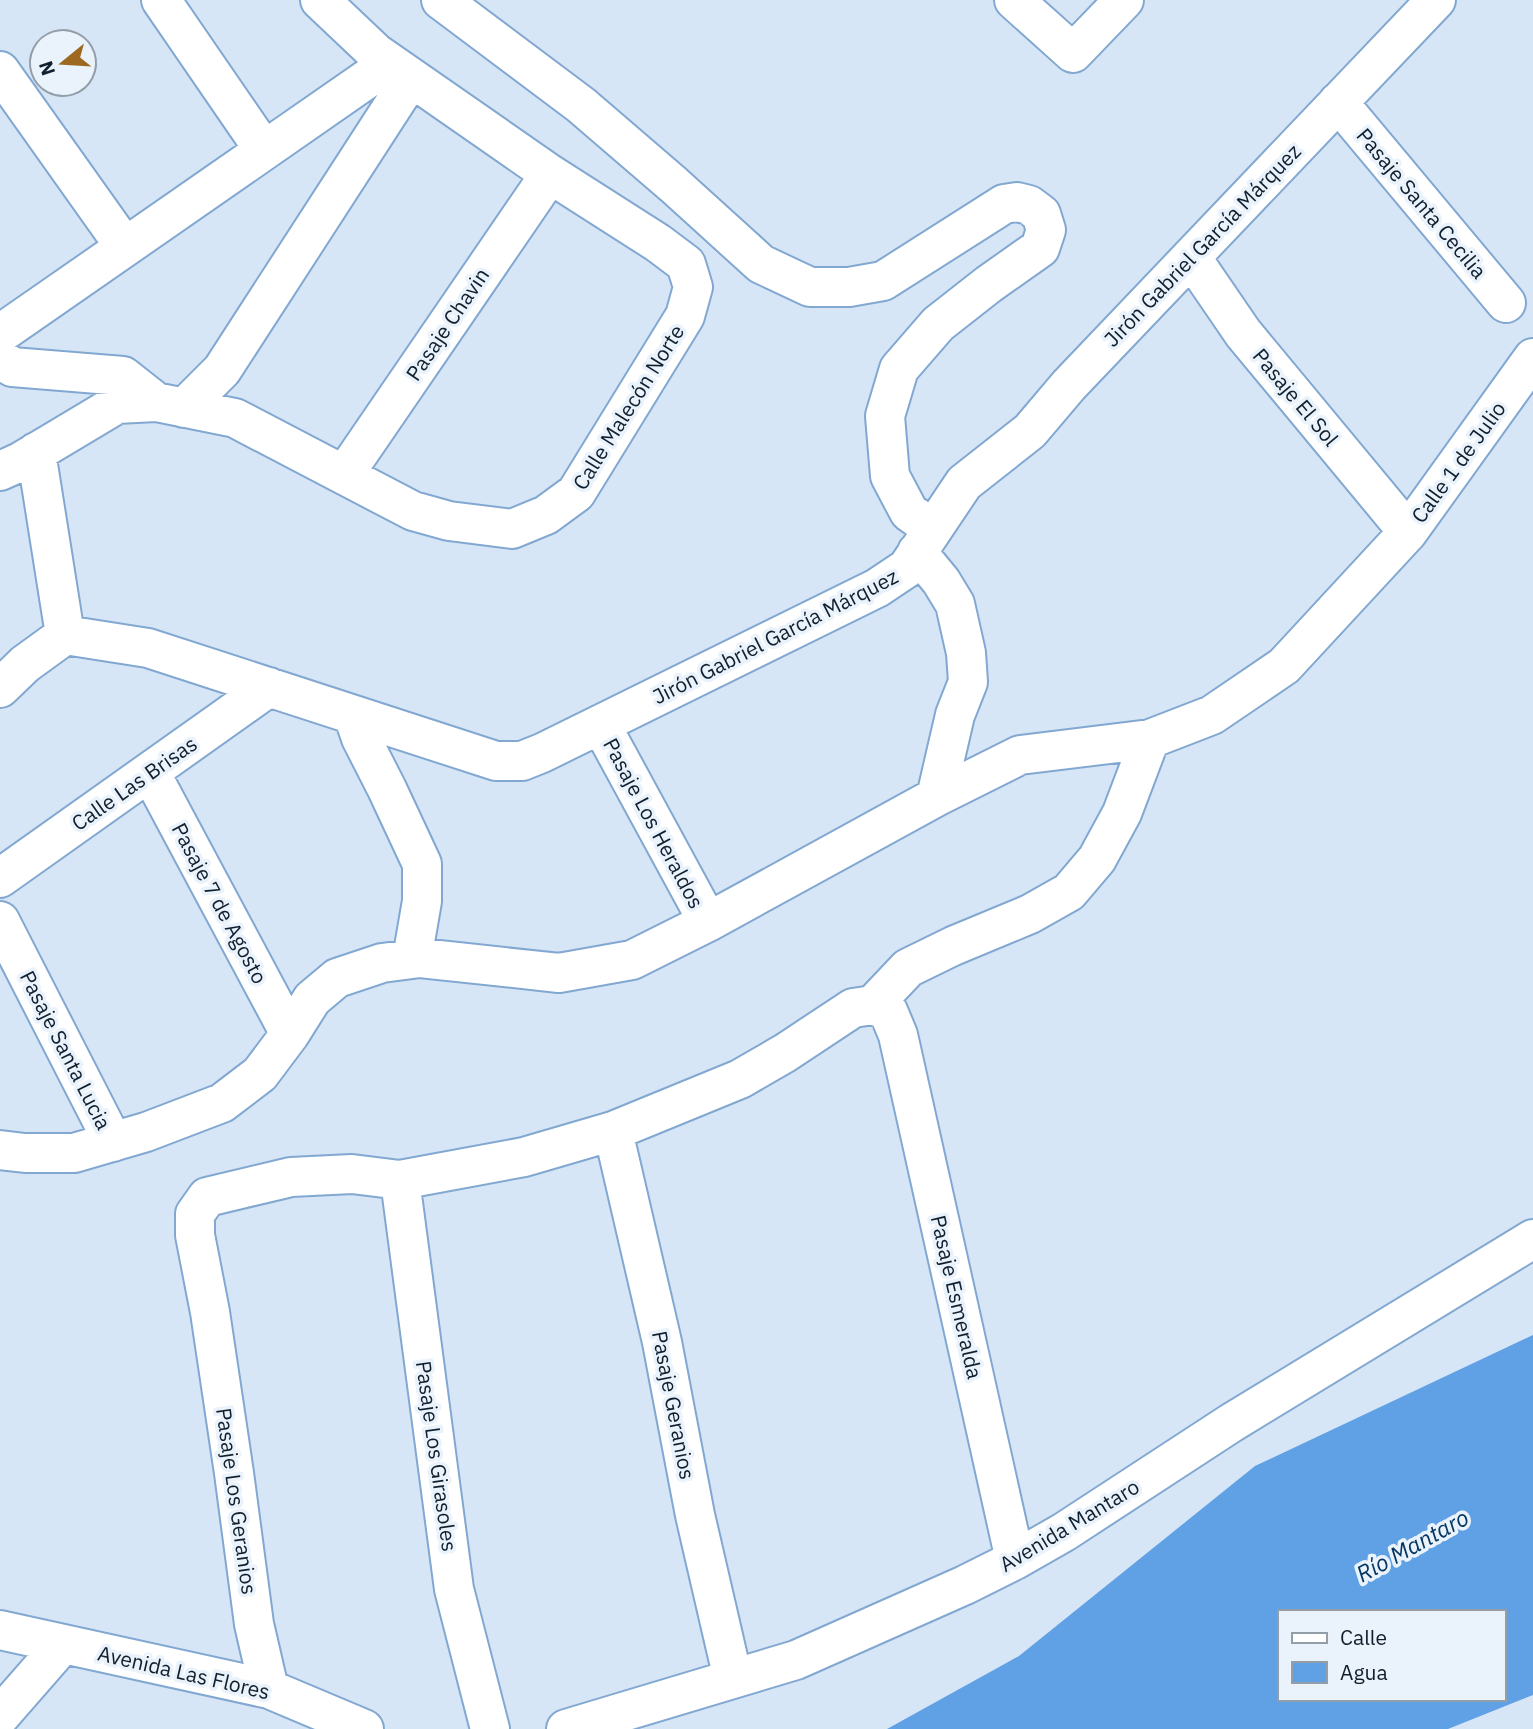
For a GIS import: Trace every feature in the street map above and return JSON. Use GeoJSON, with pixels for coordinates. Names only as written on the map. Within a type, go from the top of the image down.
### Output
{"type":"FeatureCollection","features":[{"type":"Feature","properties":{"kind":"street"},"geometry":{"type":"LineString","coordinates":[[161,0],[264,150]]}},
{"type":"Feature","properties":{"kind":"street","name":"Calle Malecón Norte"},"geometry":{"type":"LineString","coordinates":[[0,471],[117,404],[170,405],[235,418],[414,511],[449,521],[513,528],[546,515],[576,493],[685,316],[693,286],[686,264],[550,174],[376,53],[320,0]]}},
{"type":"Feature","properties":{"kind":"street"},"geometry":{"type":"LineString","coordinates":[[441,0],[580,105],[761,264],[810,287],[849,287],[883,281],[1004,204],[1017,202],[1029,205],[1041,214],[1046,230],[1040,248],[938,324],[899,369],[885,416],[890,476],[925,540],[941,582],[955,604],[966,653],[968,682],[956,715],[936,797]]}},
{"type":"Feature","properties":{"kind":"street"},"geometry":{"type":"LineString","coordinates":[[1014,0],[1073,53],[1124,0]]}},
{"type":"Feature","properties":{"kind":"street","name":"Jirón Gabriel García Márquez"},"geometry":{"type":"LineString","coordinates":[[65,635],[148,648],[496,761],[522,761],[542,753],[877,588],[907,568],[964,483],[1030,431],[1069,385],[1436,0]]}},
{"type":"Feature","properties":{"kind":"street"},"geometry":{"type":"LineString","coordinates":[[0,334],[264,150],[401,70]]}},
{"type":"Feature","properties":{"kind":"street"},"geometry":{"type":"LineString","coordinates":[[0,358],[12,367],[123,376],[170,405],[222,370],[401,70]]}},
{"type":"Feature","properties":{"kind":"street"},"geometry":{"type":"LineString","coordinates":[[0,71],[125,247]]}},
{"type":"Feature","properties":{"kind":"street","name":"Pasaje Santa Cecilia"},"geometry":{"type":"LineString","coordinates":[[1338,102],[1506,303]]}},
{"type":"Feature","properties":{"kind":"street","name":"Pasaje Chavin"},"geometry":{"type":"LineString","coordinates":[[344,475],[550,174]]}},
{"type":"Feature","properties":{"kind":"street","name":"Pasaje El Sol"},"geometry":{"type":"LineString","coordinates":[[1191,257],[1243,332],[1408,532]]}},
{"type":"Feature","properties":{"kind":"street","name":"Calle 1 de Julio"},"geometry":{"type":"LineString","coordinates":[[0,1150],[74,1153],[146,1132],[222,1102],[260,1074],[312,999],[337,978],[382,963],[420,958],[559,973],[632,960],[708,922],[936,797],[1020,755],[1150,739],[1212,715],[1284,666],[1408,532],[1533,358]]}},
{"type":"Feature","properties":{"kind":"street"},"geometry":{"type":"LineString","coordinates":[[0,688],[25,664],[65,635],[36,452]]}},
{"type":"Feature","properties":{"kind":"street","name":"Calle Las Brisas"},"geometry":{"type":"LineString","coordinates":[[0,878],[269,687]]}},
{"type":"Feature","properties":{"kind":"street"},"geometry":{"type":"LineString","coordinates":[[353,715],[361,738],[422,864],[422,901],[412,959]]}},
{"type":"Feature","properties":{"kind":"street","name":"Pasaje Los Heraldos"},"geometry":{"type":"LineString","coordinates":[[601,725],[708,922]]}},
{"type":"Feature","properties":{"kind":"street"},"geometry":{"type":"LineString","coordinates":[[873,1005],[908,968],[1030,914],[1069,892],[1097,859],[1122,813],[1150,739]]}},
{"type":"Feature","properties":{"kind":"street","name":"Pasaje 7 de Agosto"},"geometry":{"type":"LineString","coordinates":[[150,772],[290,1034]]}},
{"type":"Feature","properties":{"kind":"street","name":"Pasaje Santa Lucia"},"geometry":{"type":"LineString","coordinates":[[0,921],[113,1142]]}},
{"type":"Feature","properties":{"kind":"street","name":"Pasaje Esmeralda"},"geometry":{"type":"LineString","coordinates":[[873,1005],[888,1012],[898,1035],[1015,1560]]}},
{"type":"Feature","properties":{"kind":"street","name":"Pasaje Los Geranios"},"geometry":{"type":"LineString","coordinates":[[269,1689],[254,1624],[210,1312],[195,1235],[195,1214],[207,1197],[290,1177],[352,1174],[400,1180],[524,1157],[613,1131],[740,1079],[853,1008],[873,1005]]}},
{"type":"Feature","properties":{"kind":"street","name":"Pasaje Geranios"},"geometry":{"type":"LineString","coordinates":[[613,1131],[662,1342],[695,1515],[733,1679]]}},
{"type":"Feature","properties":{"kind":"street","name":"Pasaje Los Girasoles"},"geometry":{"type":"LineString","coordinates":[[400,1180],[454,1589],[490,1729]]}},
{"type":"Feature","properties":{"kind":"street","name":"Avenida Mantaro"},"geometry":{"type":"LineString","coordinates":[[566,1729],[796,1660],[1015,1560],[1064,1532],[1231,1423],[1533,1239]]}},
{"type":"Feature","properties":{"kind":"street","name":"Avenida Las Flores"},"geometry":{"type":"LineString","coordinates":[[0,1630],[269,1689],[364,1729]]}},
{"type":"Feature","properties":{"kind":"street"},"geometry":{"type":"LineString","coordinates":[[0,1716],[62,1645]]}},
{"type":"Feature","properties":{"kind":"water","name":"Río Mantaro"},"geometry":{"type":"Polygon","coordinates":[[[1533,1335],[1533,1695],[1448,1729],[887,1729],[1019,1656],[1255,1466],[1533,1335]]]}}]}
